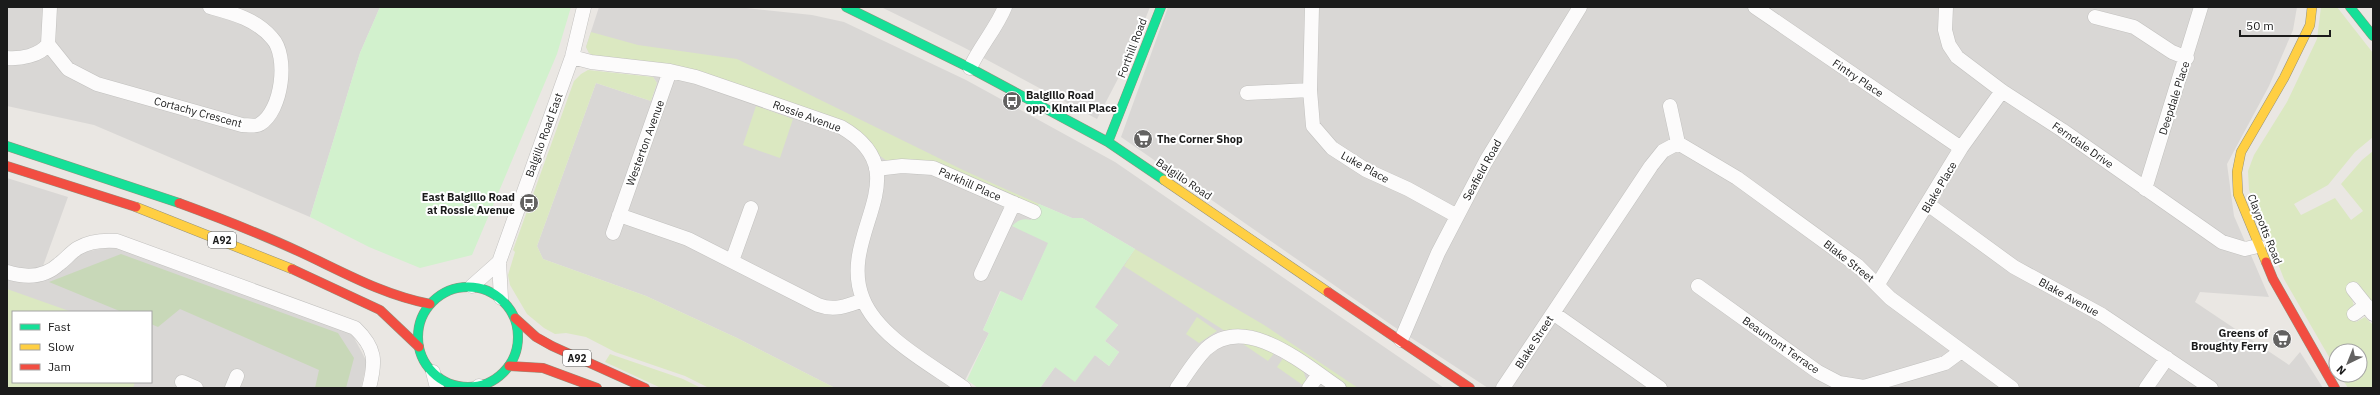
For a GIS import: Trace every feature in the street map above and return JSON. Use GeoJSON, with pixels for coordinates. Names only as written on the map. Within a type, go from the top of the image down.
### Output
{"type":"FeatureCollection","features":[{"type":"Feature","properties":{"kind":"main road","name":"Balgillo Road"},"geometry":{"type":"LineString","coordinates":[[846,7],[970,68],[1108,142],[1470,388]]}},
{"type":"Feature","properties":{"kind":"main road","name":"Forthill Road"},"geometry":{"type":"LineString","coordinates":[[1108,142],[1161,7]]}},
{"type":"Feature","properties":{"kind":"main road","name":"Claypotts Road"},"geometry":{"type":"LineString","coordinates":[[2312,7],[2310,25],[2287,71],[2241,152],[2237,172],[2238,194],[2258,246],[2273,279],[2335,388]]}},
{"type":"Feature","properties":{"kind":"main road"},"geometry":{"type":"LineString","coordinates":[[2350,7],[2373,36]]}},
{"type":"Feature","properties":{"kind":"main road","name":"A92"},"geometry":{"type":"LineString","coordinates":[[7,146],[149,192],[285,245],[400,299],[430,304]]}},
{"type":"Feature","properties":{"kind":"main road","name":"A92"},"geometry":{"type":"LineString","coordinates":[[7,166],[141,210],[278,263],[380,310],[419,347]]}},
{"type":"Feature","properties":{"kind":"main road","name":"A92"},"geometry":{"type":"LineString","coordinates":[[597,388],[543,367],[521,364],[510,366],[491,382],[478,387],[454,385],[433,372],[424,361],[419,347],[420,324],[430,304],[442,294],[456,288],[472,286],[487,290],[501,298],[515,318],[536,337],[552,346],[645,388]]}},
{"type":"Feature","properties":{"kind":"main road","name":"A92"},"geometry":{"type":"LineString","coordinates":[[510,366],[518,343],[515,318]]}},
{"type":"Feature","properties":{"kind":"street"},"geometry":{"type":"LineString","coordinates":[[7,58],[28,56],[42,51],[48,44],[50,7]]}},
{"type":"Feature","properties":{"kind":"street","name":"Cortachy Crescent"},"geometry":{"type":"LineString","coordinates":[[48,44],[68,69],[97,84],[242,125],[259,125],[270,116],[279,92],[281,56],[279,47],[272,37],[246,18],[210,7]]}},
{"type":"Feature","properties":{"kind":"street","name":"Balgillo Road East"},"geometry":{"type":"LineString","coordinates":[[501,298],[498,262],[572,57],[584,7]]}},
{"type":"Feature","properties":{"kind":"street"},"geometry":{"type":"LineString","coordinates":[[970,68],[977,53],[998,25],[1005,7]]}},
{"type":"Feature","properties":{"kind":"street","name":"Luke Place"},"geometry":{"type":"LineString","coordinates":[[1312,7],[1310,90],[1313,126],[1332,148],[1366,170],[1408,189],[1457,216]]}},
{"type":"Feature","properties":{"kind":"street","name":"Seafield Road"},"geometry":{"type":"LineString","coordinates":[[1401,340],[1438,253],[1486,161],[1580,7]]}},
{"type":"Feature","properties":{"kind":"street","name":"Fintry Place"},"geometry":{"type":"LineString","coordinates":[[1755,7],[1962,148]]}},
{"type":"Feature","properties":{"kind":"street","name":"Ferndale Drive"},"geometry":{"type":"LineString","coordinates":[[1946,7],[1945,30],[1949,45],[1956,56],[2002,91],[2062,130],[2222,242],[2245,249],[2258,246]]}},
{"type":"Feature","properties":{"kind":"street","name":"Deepdale Place"},"geometry":{"type":"LineString","coordinates":[[2145,189],[2187,58],[2201,7]]}},
{"type":"Feature","properties":{"kind":"street"},"geometry":{"type":"LineString","coordinates":[[2095,17],[2134,27],[2172,52],[2187,58]]}},
{"type":"Feature","properties":{"kind":"street","name":"Rossie Avenue"},"geometry":{"type":"LineString","coordinates":[[572,57],[590,62],[670,71],[696,77],[841,127],[865,144],[876,169],[876,198],[859,245],[857,282],[863,300],[875,320],[889,334],[964,388]]}},
{"type":"Feature","properties":{"kind":"street","name":"Westerton Avenue"},"geometry":{"type":"LineString","coordinates":[[612,233],[670,71]]}},
{"type":"Feature","properties":{"kind":"street"},"geometry":{"type":"LineString","coordinates":[[1247,93],[1310,90]]}},
{"type":"Feature","properties":{"kind":"street","name":"Blake Place"},"geometry":{"type":"LineString","coordinates":[[1878,284],[1962,148],[2002,91]]}},
{"type":"Feature","properties":{"kind":"street"},"geometry":{"type":"LineString","coordinates":[[1670,106],[1678,143]]}},
{"type":"Feature","properties":{"kind":"street","name":"Blake Street"},"geometry":{"type":"LineString","coordinates":[[1504,388],[1651,166],[1663,151],[1678,143],[1737,178],[1858,266],[1878,284],[1890,298],[1960,352],[2012,388]]}},
{"type":"Feature","properties":{"kind":"street","name":"Parkhill Place"},"geometry":{"type":"LineString","coordinates":[[876,169],[902,166],[933,168],[1034,212]]}},
{"type":"Feature","properties":{"kind":"street","name":"Parkhill Place"},"geometry":{"type":"LineString","coordinates":[[981,274],[1014,203]]}},
{"type":"Feature","properties":{"kind":"street","name":"Blake Avenue"},"geometry":{"type":"LineString","coordinates":[[1928,205],[2014,267],[2102,315],[2211,388]]}},
{"type":"Feature","properties":{"kind":"street"},"geometry":{"type":"LineString","coordinates":[[732,261],[751,208]]}},
{"type":"Feature","properties":{"kind":"street"},"geometry":{"type":"LineString","coordinates":[[619,215],[688,239],[829,309],[845,307],[863,300]]}},
{"type":"Feature","properties":{"kind":"street"},"geometry":{"type":"LineString","coordinates":[[7,272],[20,275],[43,275],[51,271],[79,247],[95,241],[117,241],[355,328],[365,338],[371,349],[373,371],[369,388]]}},
{"type":"Feature","properties":{"kind":"street","name":"Balgillo Road East"},"geometry":{"type":"LineString","coordinates":[[472,286],[498,262]]}},
{"type":"Feature","properties":{"kind":"street","name":"Beaumont Terrace"},"geometry":{"type":"LineString","coordinates":[[1698,286],[1818,372],[1839,382],[1864,387],[1945,363],[1960,352]]}},
{"type":"Feature","properties":{"kind":"street"},"geometry":{"type":"LineString","coordinates":[[2353,289],[2369,310],[2354,314]]}},
{"type":"Feature","properties":{"kind":"street"},"geometry":{"type":"LineString","coordinates":[[1553,313],[1660,388]]}},
{"type":"Feature","properties":{"kind":"street"},"geometry":{"type":"LineString","coordinates":[[1177,388],[1207,348],[1231,337],[1259,339],[1272,344],[1339,388]]}},
{"type":"Feature","properties":{"kind":"street"},"geometry":{"type":"LineString","coordinates":[[2146,388],[2167,358]]}},
{"type":"Feature","properties":{"kind":"street"},"geometry":{"type":"LineString","coordinates":[[433,372],[437,388]]}},
{"type":"Feature","properties":{"kind":"street"},"geometry":{"type":"LineString","coordinates":[[1309,388],[1318,374]]}},
{"type":"Feature","properties":{"kind":"street"},"geometry":{"type":"LineString","coordinates":[[182,382],[196,388]]}},
{"type":"Feature","properties":{"kind":"shaded area"},"geometry":{"type":"Polygon","coordinates":[[[7,7],[380,7],[360,53],[310,217],[94,125],[7,106],[7,7]]]}},
{"type":"Feature","properties":{"kind":"shaded area"},"geometry":{"type":"Polygon","coordinates":[[[599,7],[737,7],[812,15],[844,22],[966,80],[1115,162],[1444,388],[1040,388],[1055,367],[1095,355],[1109,366],[1119,352],[1105,341],[1118,325],[1094,307],[1135,249],[1082,218],[1072,218],[1039,204],[1031,220],[1013,226],[1049,242],[1022,301],[1000,291],[983,330],[989,333],[961,388],[835,388],[737,338],[646,296],[543,259],[537,246],[596,83],[651,101],[657,83],[653,77],[655,64],[589,53],[586,47],[599,7]]]}},
{"type":"Feature","properties":{"kind":"shaded area"},"geometry":{"type":"Polygon","coordinates":[[[881,7],[1150,7],[1133,50],[1097,119],[963,47],[881,7]]]}},
{"type":"Feature","properties":{"kind":"shaded area"},"geometry":{"type":"Polygon","coordinates":[[[1168,7],[2297,7],[2293,30],[2269,86],[2227,164],[2234,216],[2269,297],[2200,292],[2195,302],[2289,365],[2300,352],[2323,388],[1488,388],[1393,326],[1121,137],[1168,7]]]}},
{"type":"Feature","properties":{"kind":"shaded area"},"geometry":{"type":"Polygon","coordinates":[[[7,178],[68,197],[43,266],[80,253],[115,246],[351,332],[367,362],[361,388],[7,388],[7,178]]]}},
{"type":"Feature","properties":{"kind":"green space"},"geometry":{"type":"Polygon","coordinates":[[[380,7],[571,7],[557,54],[472,255],[420,268],[369,247],[310,217],[360,53],[380,7]]]}},
{"type":"Feature","properties":{"kind":"green space"},"geometry":{"type":"Polygon","coordinates":[[[2321,7],[2337,7],[2373,53],[2373,137],[2355,152],[2328,185],[2294,204],[2301,215],[2335,198],[2351,220],[2363,211],[2341,184],[2362,160],[2373,151],[2373,304],[2357,282],[2346,291],[2352,299],[2354,306],[2348,311],[2356,322],[2365,317],[2373,325],[2373,388],[2348,388],[2345,383],[2368,383],[2368,343],[2328,343],[2328,355],[2284,279],[2249,190],[2248,171],[2254,155],[2287,102],[2317,39],[2321,7]]]}},
{"type":"Feature","properties":{"kind":"green space"},"geometry":{"type":"Polygon","coordinates":[[[591,32],[638,45],[737,59],[965,171],[1039,204],[1037,208],[887,161],[876,153],[860,132],[848,124],[597,58],[589,53],[586,47],[591,32]]]}},
{"type":"Feature","properties":{"kind":"green space"},"geometry":{"type":"Polygon","coordinates":[[[588,70],[653,77],[657,83],[651,101],[596,83],[537,246],[543,259],[646,296],[737,338],[835,388],[709,388],[685,376],[615,352],[586,337],[566,333],[555,334],[544,328],[527,314],[510,285],[508,275],[515,252],[513,250],[574,81],[588,70]]]}},
{"type":"Feature","properties":{"kind":"green space"},"geometry":{"type":"Polygon","coordinates":[[[756,106],[793,119],[780,158],[743,145],[756,106]]]}},
{"type":"Feature","properties":{"kind":"green space"},"geometry":{"type":"Polygon","coordinates":[[[1039,204],[1072,218],[1082,218],[1135,249],[1095,307],[1118,325],[1105,341],[1119,352],[1109,366],[1095,355],[1075,382],[1055,367],[1040,388],[978,388],[967,380],[989,333],[983,330],[1001,291],[1022,301],[1048,243],[1012,226],[1021,220],[1031,220],[1039,204]]]}},
{"type":"Feature","properties":{"kind":"green space"},"geometry":{"type":"Polygon","coordinates":[[[1135,249],[1264,325],[1358,388],[1348,388],[1272,338],[1247,330],[1225,331],[1124,266],[1135,249]]]}},
{"type":"Feature","properties":{"kind":"green space"},"geometry":{"type":"Polygon","coordinates":[[[121,254],[338,333],[354,358],[346,388],[315,388],[319,370],[180,309],[158,327],[152,324],[152,311],[120,311],[49,282],[121,254]]]}},
{"type":"Feature","properties":{"kind":"green space"},"geometry":{"type":"Polygon","coordinates":[[[7,289],[69,311],[12,311],[12,383],[135,383],[133,388],[7,388],[7,289]]]}},
{"type":"Feature","properties":{"kind":"green space"},"geometry":{"type":"Polygon","coordinates":[[[1197,317],[1217,331],[1199,343],[1186,334],[1197,317]]]}},
{"type":"Feature","properties":{"kind":"green space"},"geometry":{"type":"Polygon","coordinates":[[[1240,342],[1254,343],[1275,352],[1268,361],[1240,342]]]}},
{"type":"Feature","properties":{"kind":"green space"},"geometry":{"type":"Polygon","coordinates":[[[610,354],[683,379],[701,388],[661,388],[605,362],[610,354]]]}},
{"type":"Feature","properties":{"kind":"green space"},"geometry":{"type":"Polygon","coordinates":[[[1284,357],[1303,370],[1307,382],[1304,386],[1277,367],[1284,357]]]}},
{"type":"Feature","properties":{"kind":"traffic: fast"},"geometry":{"type":"LineString","coordinates":[[846,7],[970,68],[1108,142],[1164,180]]}},
{"type":"Feature","properties":{"kind":"traffic: fast"},"geometry":{"type":"LineString","coordinates":[[1108,142],[1161,7]]}},
{"type":"Feature","properties":{"kind":"traffic: fast"},"geometry":{"type":"LineString","coordinates":[[2350,7],[2373,36]]}},
{"type":"Feature","properties":{"kind":"traffic: fast"},"geometry":{"type":"LineString","coordinates":[[7,146],[179,203]]}},
{"type":"Feature","properties":{"kind":"traffic: fast"},"geometry":{"type":"LineString","coordinates":[[468,287],[478,288],[496,295],[510,309],[517,327],[518,337],[517,347],[510,365],[496,379],[478,386],[468,387],[458,386],[440,379],[426,365],[419,347],[418,337],[419,327],[426,309],[440,295],[458,288],[468,287]]}},
{"type":"Feature","properties":{"kind":"traffic: slow"},"geometry":{"type":"LineString","coordinates":[[2266,262],[2238,194],[2237,172],[2241,152],[2284,78],[2310,25],[2312,7]]}},
{"type":"Feature","properties":{"kind":"traffic: slow"},"geometry":{"type":"LineString","coordinates":[[1164,180],[1328,292]]}},
{"type":"Feature","properties":{"kind":"traffic: slow"},"geometry":{"type":"LineString","coordinates":[[136,207],[292,269]]}},
{"type":"Feature","properties":{"kind":"traffic: jam"},"geometry":{"type":"LineString","coordinates":[[7,166],[136,207]]}},
{"type":"Feature","properties":{"kind":"traffic: jam"},"geometry":{"type":"LineString","coordinates":[[179,203],[270,239],[380,289],[430,304]]}},
{"type":"Feature","properties":{"kind":"traffic: jam"},"geometry":{"type":"LineString","coordinates":[[2266,262],[2273,279],[2335,388]]}},
{"type":"Feature","properties":{"kind":"traffic: jam"},"geometry":{"type":"LineString","coordinates":[[292,269],[380,310],[419,347]]}},
{"type":"Feature","properties":{"kind":"traffic: jam"},"geometry":{"type":"LineString","coordinates":[[1328,292],[1470,388]]}},
{"type":"Feature","properties":{"kind":"traffic: jam"},"geometry":{"type":"LineString","coordinates":[[515,318],[536,337],[552,346],[645,388]]}},
{"type":"Feature","properties":{"kind":"traffic: jam"},"geometry":{"type":"LineString","coordinates":[[509,366],[543,368],[597,388]]}},
{"type":"Feature","properties":{"kind":"place","name":"Balgillo Road opp. Kintail Place"},"geometry":{"type":"Point","coordinates":[1012,101]}},
{"type":"Feature","properties":{"kind":"place","name":"The Corner Shop"},"geometry":{"type":"Point","coordinates":[1143,139]}},
{"type":"Feature","properties":{"kind":"place","name":"East Balgillo Road at Rossie Avenue"},"geometry":{"type":"Point","coordinates":[529,203]}},
{"type":"Feature","properties":{"kind":"place","name":"Greens of Broughty Ferry"},"geometry":{"type":"Point","coordinates":[2282,339]}}]}
